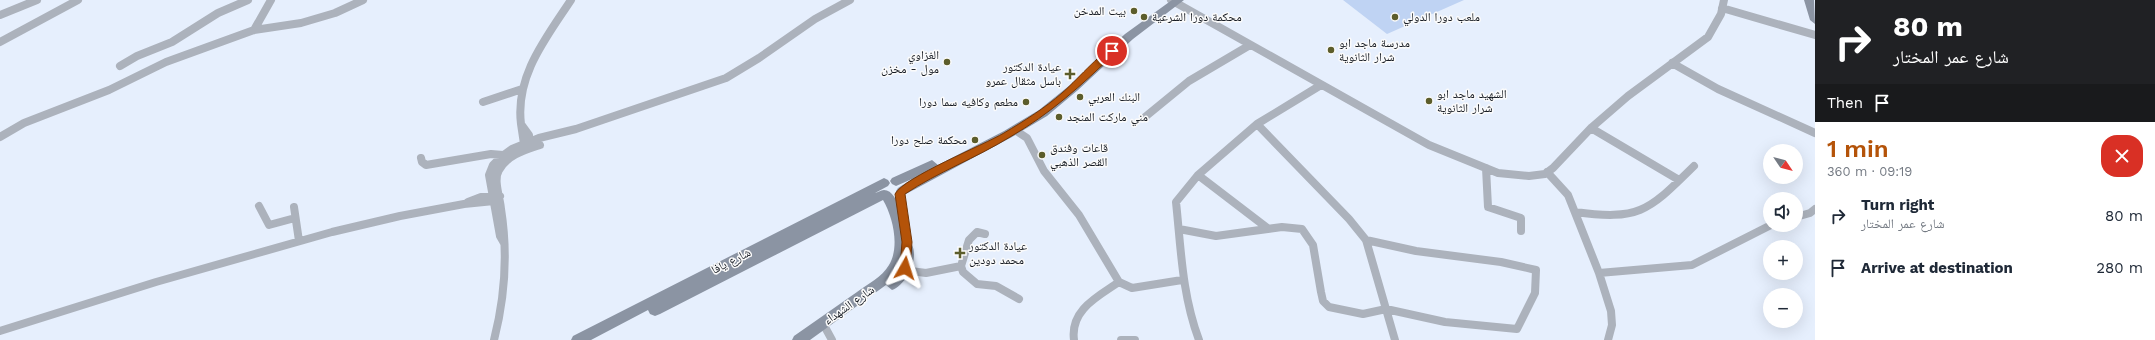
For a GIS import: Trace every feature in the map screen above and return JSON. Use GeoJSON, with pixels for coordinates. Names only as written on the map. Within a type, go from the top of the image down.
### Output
{"type":"FeatureCollection","features":[{"type":"Feature","properties":{"kind":"main road"},"geometry":{"type":"LineString","coordinates":[[1809,0],[1815,20]]}},
{"type":"Feature","properties":{"kind":"main road"},"geometry":{"type":"LineString","coordinates":[[892,190],[917,181],[1015,130],[1064,96],[1123,41],[1174,1]]}},
{"type":"Feature","properties":{"kind":"main road"},"geometry":{"type":"LineString","coordinates":[[892,190],[957,154],[1009,128],[1032,113],[1062,91],[1135,23],[1174,1]]}},
{"type":"Feature","properties":{"kind":"main road"},"geometry":{"type":"LineString","coordinates":[[892,190],[907,242],[907,258],[903,270]]}},
{"type":"Feature","properties":{"kind":"main road","name":"شارع يافا"},"geometry":{"type":"LineString","coordinates":[[578,340],[892,190]]}},
{"type":"Feature","properties":{"kind":"main road","name":"شارع يافا"},"geometry":{"type":"LineString","coordinates":[[595,340],[892,190]]}},
{"type":"Feature","properties":{"kind":"main road","name":"شارع الشهداء"},"geometry":{"type":"LineString","coordinates":[[799,340],[881,282],[890,274],[897,264],[900,249],[892,190]]}},
{"type":"Feature","properties":{"kind":"main road","name":"شارع الشهداء"},"geometry":{"type":"LineString","coordinates":[[810,340],[829,335],[891,284],[903,270]]}},
{"type":"Feature","properties":{"kind":"street"},"geometry":{"type":"LineString","coordinates":[[0,15],[37,0]]}},
{"type":"Feature","properties":{"kind":"street"},"geometry":{"type":"LineString","coordinates":[[0,42],[78,0]]}},
{"type":"Feature","properties":{"kind":"street"},"geometry":{"type":"LineString","coordinates":[[120,66],[137,56],[172,42],[218,13],[248,0]]}},
{"type":"Feature","properties":{"kind":"street"},"geometry":{"type":"LineString","coordinates":[[254,30],[271,0]]}},
{"type":"Feature","properties":{"kind":"street"},"geometry":{"type":"LineString","coordinates":[[0,137],[24,123],[109,90],[166,62],[254,30],[301,23],[341,10],[363,0]]}},
{"type":"Feature","properties":{"kind":"street"},"geometry":{"type":"LineString","coordinates":[[529,145],[521,124],[520,102],[522,89],[529,69],[571,0]]}},
{"type":"Feature","properties":{"kind":"street"},"geometry":{"type":"LineString","coordinates":[[494,340],[505,293],[504,243],[506,232],[490,170],[492,165],[502,155],[529,145],[566,135],[576,129],[726,78],[759,58],[815,19],[850,0]]}},
{"type":"Feature","properties":{"kind":"street"},"geometry":{"type":"LineString","coordinates":[[1174,1],[1429,145],[1498,173],[1514,176],[1529,176],[1547,172],[1591,128],[1672,63],[1708,37],[1721,14],[1723,4],[1815,35]]}},
{"type":"Feature","properties":{"kind":"street"},"geometry":{"type":"LineString","coordinates":[[1146,117],[1189,81],[1250,45]]}},
{"type":"Feature","properties":{"kind":"street"},"geometry":{"type":"LineString","coordinates":[[1672,63],[1718,89],[1815,133]]}},
{"type":"Feature","properties":{"kind":"street"},"geometry":{"type":"LineString","coordinates":[[1199,340],[1191,321],[1182,280],[1176,202],[1198,175],[1257,124],[1321,85]]}},
{"type":"Feature","properties":{"kind":"street"},"geometry":{"type":"LineString","coordinates":[[483,102],[522,89]]}},
{"type":"Feature","properties":{"kind":"street"},"geometry":{"type":"LineString","coordinates":[[1257,124],[1349,219],[1366,240],[1395,340]]}},
{"type":"Feature","properties":{"kind":"street"},"geometry":{"type":"LineString","coordinates":[[1591,128],[1679,180]]}},
{"type":"Feature","properties":{"kind":"street"},"geometry":{"type":"LineString","coordinates":[[1015,130],[1027,138],[1044,171],[1078,214],[1119,282],[1132,288],[1182,280]]}},
{"type":"Feature","properties":{"kind":"street"},"geometry":{"type":"LineString","coordinates":[[496,197],[496,177],[498,170],[509,158],[529,145]]}},
{"type":"Feature","properties":{"kind":"street"},"geometry":{"type":"LineString","coordinates":[[421,158],[422,162],[426,165],[491,154],[502,155]]}},
{"type":"Feature","properties":{"kind":"street"},"geometry":{"type":"LineString","coordinates":[[1575,212],[1619,216],[1643,210],[1694,166]]}},
{"type":"Feature","properties":{"kind":"street"},"geometry":{"type":"LineString","coordinates":[[1486,168],[1488,207],[1521,218],[1521,231]]}},
{"type":"Feature","properties":{"kind":"street"},"geometry":{"type":"LineString","coordinates":[[1547,172],[1568,196],[1599,273],[1611,311],[1612,326],[1608,340]]}},
{"type":"Feature","properties":{"kind":"street"},"geometry":{"type":"LineString","coordinates":[[1198,175],[1266,227]]}},
{"type":"Feature","properties":{"kind":"street"},"geometry":{"type":"LineString","coordinates":[[0,331],[156,282],[299,241],[400,216],[496,197]]}},
{"type":"Feature","properties":{"kind":"street"},"geometry":{"type":"LineString","coordinates":[[259,206],[269,225],[295,218]]}},
{"type":"Feature","properties":{"kind":"street"},"geometry":{"type":"LineString","coordinates":[[294,207],[299,241]]}},
{"type":"Feature","properties":{"kind":"street"},"geometry":{"type":"LineString","coordinates":[[1803,215],[1810,213],[1815,209]]}},
{"type":"Feature","properties":{"kind":"street"},"geometry":{"type":"LineString","coordinates":[[1179,229],[1206,236],[1222,236],[1238,235],[1266,227],[1298,228],[1305,232],[1315,250],[1322,299],[1327,306],[1347,312],[1363,314],[1386,309],[1445,322],[1517,329],[1534,292],[1537,275],[1536,270],[1521,266],[1416,251],[1366,240]]}},
{"type":"Feature","properties":{"kind":"street"},"geometry":{"type":"LineString","coordinates":[[1599,273],[1692,264],[1763,229]]}},
{"type":"Feature","properties":{"kind":"street"},"geometry":{"type":"LineString","coordinates":[[985,234],[977,232],[969,240],[961,266],[965,274],[977,284],[999,287],[1019,299]]}},
{"type":"Feature","properties":{"kind":"street"},"geometry":{"type":"LineString","coordinates":[[903,270],[926,273],[961,266]]}},
{"type":"Feature","properties":{"kind":"street"},"geometry":{"type":"LineString","coordinates":[[1076,339],[1071,331],[1073,320],[1078,313],[1119,282]]}},
{"type":"Feature","properties":{"kind":"street"},"geometry":{"type":"LineString","coordinates":[[1121,340],[1135,340]]}},
{"type":"Feature","properties":{"kind":"shaded area","name":"ملعب دورا الدولي"},"geometry":{"type":"Polygon","coordinates":[[[1343,0],[1464,0],[1387,34],[1343,0]]]}},
{"type":"Feature","properties":{"kind":"place","name":"بيت المدخن"},"geometry":{"type":"Point","coordinates":[1134,11]}},
{"type":"Feature","properties":{"kind":"place","name":"محكمة دورا الشرعية"},"geometry":{"type":"Point","coordinates":[1144,17]}},
{"type":"Feature","properties":{"kind":"place","name":"ملعب دورا الدولي"},"geometry":{"type":"Point","coordinates":[1395,17]}},
{"type":"Feature","properties":{"kind":"place","name":"مدرسة ماجد ابو شرار الثانوية"},"geometry":{"type":"Point","coordinates":[1331,50]}},
{"type":"Feature","properties":{"kind":"place","name":"الغزاوي مول - مخزن"},"geometry":{"type":"Point","coordinates":[947,62]}},
{"type":"Feature","properties":{"kind":"place","name":"عيادة الدكتور باسل مثقال عمرو"},"geometry":{"type":"Point","coordinates":[1070,74]}},
{"type":"Feature","properties":{"kind":"place","name":"البنك العربي"},"geometry":{"type":"Point","coordinates":[1080,97]}},
{"type":"Feature","properties":{"kind":"place","name":"الشهيد ماجد ابو شرار الثانوية"},"geometry":{"type":"Point","coordinates":[1429,101]}},
{"type":"Feature","properties":{"kind":"place","name":"مطعم وكافيه سما دورا"},"geometry":{"type":"Point","coordinates":[1026,102]}},
{"type":"Feature","properties":{"kind":"place","name":"مني ماركت المنجد"},"geometry":{"type":"Point","coordinates":[1059,117]}},
{"type":"Feature","properties":{"kind":"place","name":"محكمة صلح دورا"},"geometry":{"type":"Point","coordinates":[975,140]}},
{"type":"Feature","properties":{"kind":"place","name":"قاعات وفندق القصر الذهبي"},"geometry":{"type":"Point","coordinates":[1042,155]}},
{"type":"Feature","properties":{"kind":"place","name":"عيادة الدكتور محمد دودين"},"geometry":{"type":"Point","coordinates":[960,253]}},
{"type":"Feature","properties":{"kind":"route"},"geometry":{"type":"LineString","coordinates":[[905,268],[907,258],[907,242],[900,194],[902,191],[917,181],[1006,136],[1043,113],[1080,82],[1112,51]]}}]}
